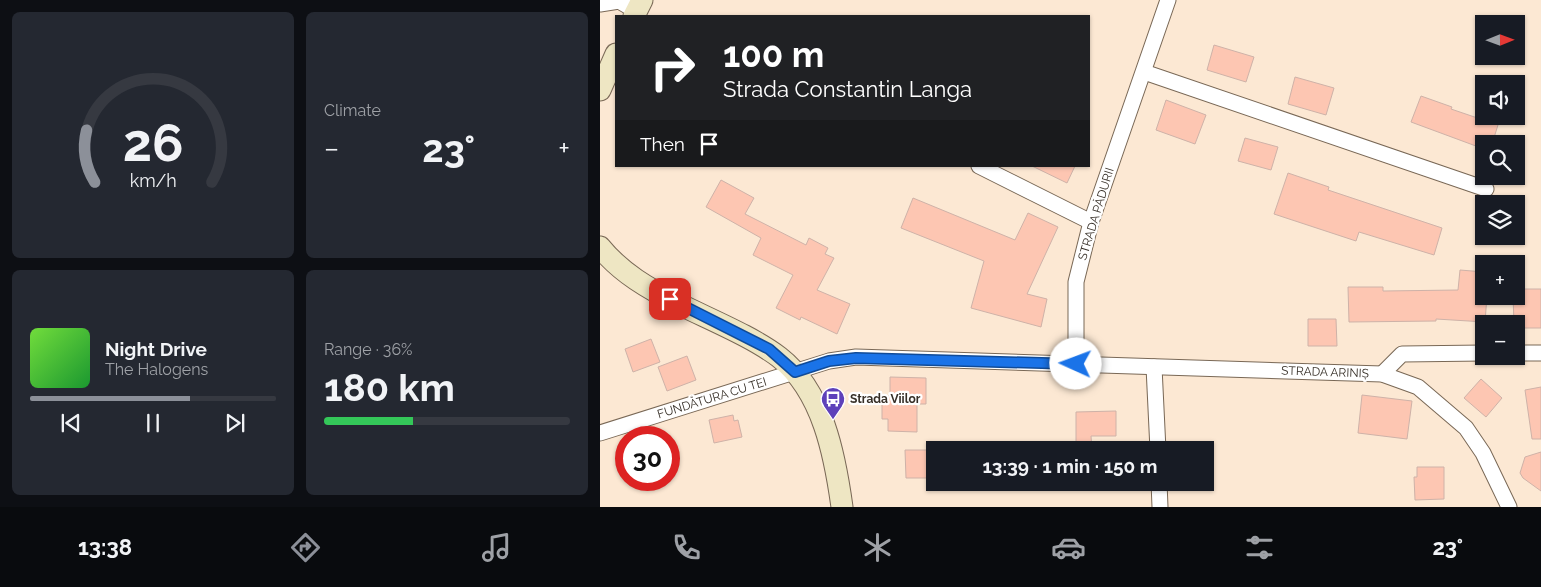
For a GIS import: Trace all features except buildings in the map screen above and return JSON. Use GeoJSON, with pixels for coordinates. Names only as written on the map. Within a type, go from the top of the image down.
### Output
{"type":"FeatureCollection","features":[{"type":"Feature","properties":{"kind":"main road"},"geometry":{"type":"LineString","coordinates":[[600,90],[615,56]]}},
{"type":"Feature","properties":{"kind":"main road"},"geometry":{"type":"LineString","coordinates":[[600,247],[627,274],[653,291],[769,349],[795,372],[813,399],[824,424],[834,456],[842,507]]}},
{"type":"Feature","properties":{"kind":"street","name":"STRADA PĂDURII"},"geometry":{"type":"LineString","coordinates":[[1076,364],[1076,282],[1091,222],[1168,0]]}},
{"type":"Feature","properties":{"kind":"street"},"geometry":{"type":"LineString","coordinates":[[600,4],[619,1],[637,9]]}},
{"type":"Feature","properties":{"kind":"street"},"geometry":{"type":"LineString","coordinates":[[1144,72],[1486,189]]}},
{"type":"Feature","properties":{"kind":"street"},"geometry":{"type":"LineString","coordinates":[[981,167],[1091,222]]}},
{"type":"Feature","properties":{"kind":"street"},"geometry":{"type":"LineString","coordinates":[[1382,374],[1402,354],[1475,353]]}},
{"type":"Feature","properties":{"kind":"street"},"geometry":{"type":"LineString","coordinates":[[1525,353],[1540,353]]}},
{"type":"Feature","properties":{"kind":"street"},"geometry":{"type":"LineString","coordinates":[[795,372],[829,361],[856,358],[1076,364]]}},
{"type":"Feature","properties":{"kind":"street","name":"STRADA ARINIȘ"},"geometry":{"type":"LineString","coordinates":[[1076,364],[1382,374],[1418,387],[1466,428],[1483,453],[1509,507]]}},
{"type":"Feature","properties":{"kind":"street"},"geometry":{"type":"LineString","coordinates":[[1154,367],[1158,441]]}},
{"type":"Feature","properties":{"kind":"street","name":"FUNDĂTURA CU TEI"},"geometry":{"type":"LineString","coordinates":[[600,433],[795,372]]}},
{"type":"Feature","properties":{"kind":"street"},"geometry":{"type":"LineString","coordinates":[[1159,491],[1160,507]]}},
{"type":"Feature","properties":{"kind":"place","name":"Strada Viilor"},"geometry":{"type":"Point","coordinates":[833,420]}},
{"type":"Feature","properties":{"kind":"route"},"geometry":{"type":"LineString","coordinates":[[670,299],[769,349],[795,372],[829,361],[856,358],[898,357],[1076,364]]}}]}
